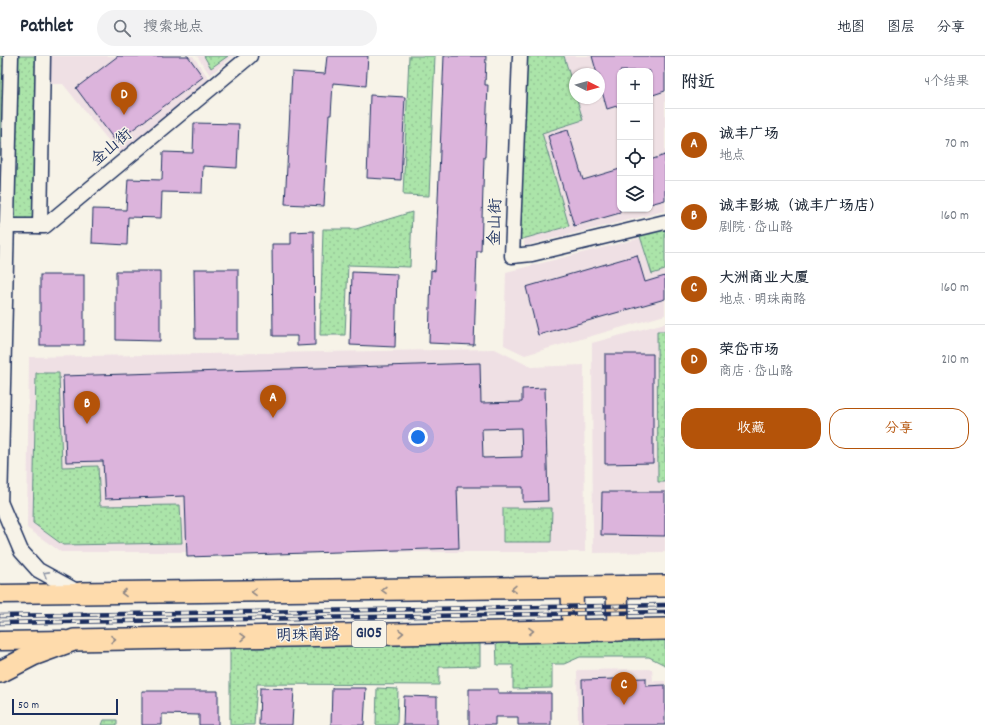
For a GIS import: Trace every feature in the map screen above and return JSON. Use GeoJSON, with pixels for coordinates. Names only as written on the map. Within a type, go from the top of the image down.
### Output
{"type":"FeatureCollection","features":[{"type":"Feature","properties":{"kind":"highway"},"geometry":{"type":"LineString","coordinates":[[80,593],[665,586]]}},
{"type":"Feature","properties":{"kind":"highway"},"geometry":{"type":"LineString","coordinates":[[617,587],[618,630]]}},
{"type":"Feature","properties":{"kind":"highway"},"geometry":{"type":"LineString","coordinates":[[572,588],[573,630]]}},
{"type":"Feature","properties":{"kind":"highway","name":"明珠南路"},"geometry":{"type":"LineString","coordinates":[[74,640],[665,629]]}},
{"type":"Feature","properties":{"kind":"highway"},"geometry":{"type":"LineString","coordinates":[[0,672],[33,655],[74,640]]}},
{"type":"Feature","properties":{"kind":"main road"},"geometry":{"type":"LineString","coordinates":[[0,594],[80,593]]}},
{"type":"Feature","properties":{"kind":"main road","name":"明珠南路"},"geometry":{"type":"LineString","coordinates":[[0,641],[74,640]]}},
{"type":"Feature","properties":{"kind":"street"},"geometry":{"type":"LineString","coordinates":[[11,56],[0,506],[21,551],[38,570],[80,593]]}},
{"type":"Feature","properties":{"kind":"street"},"geometry":{"type":"LineString","coordinates":[[6,226],[40,226],[42,56]]}},
{"type":"Feature","properties":{"kind":"street","name":"金山街"},"geometry":{"type":"LineString","coordinates":[[40,226],[45,226],[250,56]]}},
{"type":"Feature","properties":{"kind":"street","name":"金山街"},"geometry":{"type":"LineString","coordinates":[[520,56],[512,256],[532,254],[665,222]]}},
{"type":"Feature","properties":{"kind":"shaded area"},"geometry":{"type":"Polygon","coordinates":[[[45,56],[193,56],[212,83],[120,155],[63,84],[44,84],[45,56]]]}},
{"type":"Feature","properties":{"kind":"shaded area"},"geometry":{"type":"Polygon","coordinates":[[[197,56],[234,56],[210,75],[197,56]]]}},
{"type":"Feature","properties":{"kind":"shaded area"},"geometry":{"type":"Polygon","coordinates":[[[534,56],[665,56],[665,211],[524,246],[534,56]]]}},
{"type":"Feature","properties":{"kind":"shaded area"},"geometry":{"type":"Polygon","coordinates":[[[665,232],[665,315],[525,355],[504,345],[506,272],[665,232]]]}},
{"type":"Feature","properties":{"kind":"shaded area"},"geometry":{"type":"Polygon","coordinates":[[[665,323],[665,552],[593,553],[592,343],[665,323]]]}},
{"type":"Feature","properties":{"kind":"shaded area"},"geometry":{"type":"Polygon","coordinates":[[[495,349],[531,367],[584,365],[585,552],[61,552],[27,528],[29,357],[495,349]]]}},
{"type":"Feature","properties":{"kind":"shaded area"},"geometry":{"type":"Polygon","coordinates":[[[652,669],[653,681],[665,681],[665,725],[578,725],[577,670],[652,669]]]}},
{"type":"Feature","properties":{"kind":"green space"},"geometry":{"type":"Polygon","coordinates":[[[0,56],[6,56],[0,270],[0,56]]]}},
{"type":"Feature","properties":{"kind":"green space"},"geometry":{"type":"Polygon","coordinates":[[[15,56],[39,56],[35,219],[10,220],[15,56]]]}},
{"type":"Feature","properties":{"kind":"green space"},"geometry":{"type":"Polygon","coordinates":[[[204,56],[228,56],[211,68],[204,56]]]}},
{"type":"Feature","properties":{"kind":"green space"},"geometry":{"type":"Polygon","coordinates":[[[409,56],[435,56],[429,196],[403,195],[409,56]]]}},
{"type":"Feature","properties":{"kind":"green space"},"geometry":{"type":"Polygon","coordinates":[[[526,56],[564,56],[569,73],[569,104],[578,104],[583,120],[542,133],[569,226],[519,240],[526,56]]]}},
{"type":"Feature","properties":{"kind":"green space"},"geometry":{"type":"Polygon","coordinates":[[[412,212],[410,267],[348,265],[345,335],[320,335],[323,229],[356,229],[412,212]]]}},
{"type":"Feature","properties":{"kind":"green space"},"geometry":{"type":"Polygon","coordinates":[[[665,227],[665,270],[652,274],[639,233],[665,227]]]}},
{"type":"Feature","properties":{"kind":"green space"},"geometry":{"type":"Polygon","coordinates":[[[657,331],[665,331],[665,482],[658,482],[657,331]]]}},
{"type":"Feature","properties":{"kind":"green space"},"geometry":{"type":"Polygon","coordinates":[[[36,373],[59,373],[62,467],[98,466],[100,506],[180,505],[182,543],[63,545],[33,523],[36,373]]]}},
{"type":"Feature","properties":{"kind":"green space"},"geometry":{"type":"Polygon","coordinates":[[[503,508],[552,508],[551,542],[503,542],[503,508]]]}},
{"type":"Feature","properties":{"kind":"green space"},"geometry":{"type":"Polygon","coordinates":[[[665,636],[665,665],[649,657],[580,657],[564,664],[552,664],[552,688],[513,689],[513,665],[497,665],[496,639],[665,636]]]}},
{"type":"Feature","properties":{"kind":"green space"},"geometry":{"type":"Polygon","coordinates":[[[480,638],[480,666],[439,667],[439,685],[257,684],[254,725],[230,725],[230,643],[480,638]]]}},
{"type":"Feature","properties":{"kind":"green space"},"geometry":{"type":"Polygon","coordinates":[[[377,688],[398,689],[397,725],[376,725],[377,688]]]}},
{"type":"Feature","properties":{"kind":"green space"},"geometry":{"type":"Polygon","coordinates":[[[104,720],[117,720],[117,725],[102,725],[104,720]]]}},
{"type":"Feature","properties":{"kind":"building"},"geometry":{"type":"Polygon","coordinates":[[[118,56],[188,56],[203,77],[116,142],[76,88],[118,56]]]}},
{"type":"Feature","properties":{"kind":"building"},"geometry":{"type":"Polygon","coordinates":[[[327,56],[368,56],[366,86],[333,83],[331,115],[329,115],[324,206],[285,204],[292,72],[325,74],[327,56]]]}},
{"type":"Feature","properties":{"kind":"building"},"geometry":{"type":"Polygon","coordinates":[[[444,56],[486,56],[485,85],[488,85],[481,251],[477,251],[474,345],[429,343],[431,270],[435,271],[444,56]]]}},
{"type":"Feature","properties":{"kind":"building"},"geometry":{"type":"Polygon","coordinates":[[[592,56],[665,56],[665,91],[653,95],[653,68],[617,68],[617,106],[607,109],[605,102],[605,68],[595,68],[592,56]]]}},
{"type":"Feature","properties":{"kind":"building"},"geometry":{"type":"Polygon","coordinates":[[[370,95],[405,97],[401,180],[367,178],[370,95]]]}},
{"type":"Feature","properties":{"kind":"building"},"geometry":{"type":"Polygon","coordinates":[[[194,123],[239,124],[237,168],[203,166],[202,193],[162,192],[161,218],[128,217],[127,245],[92,243],[93,209],[126,210],[128,179],[162,180],[163,152],[193,153],[194,123]]]}},
{"type":"Feature","properties":{"kind":"building"},"geometry":{"type":"Polygon","coordinates":[[[568,130],[583,180],[617,170],[617,212],[620,213],[574,226],[548,136],[568,130]]]}},
{"type":"Feature","properties":{"kind":"building"},"geometry":{"type":"Polygon","coordinates":[[[665,155],[665,200],[653,203],[653,176],[653,159],[665,155]]]}},
{"type":"Feature","properties":{"kind":"building"},"geometry":{"type":"Polygon","coordinates":[[[314,231],[315,345],[297,346],[297,336],[273,336],[272,244],[291,244],[291,232],[314,231]]]}},
{"type":"Feature","properties":{"kind":"building"},"geometry":{"type":"Polygon","coordinates":[[[637,255],[645,282],[665,276],[665,299],[538,335],[526,287],[637,255]]]}},
{"type":"Feature","properties":{"kind":"building"},"geometry":{"type":"Polygon","coordinates":[[[194,269],[238,269],[238,339],[195,339],[194,269]]]}},
{"type":"Feature","properties":{"kind":"building"},"geometry":{"type":"Polygon","coordinates":[[[116,271],[160,271],[160,341],[116,340],[116,271]]]}},
{"type":"Feature","properties":{"kind":"building"},"geometry":{"type":"Polygon","coordinates":[[[352,272],[397,274],[395,347],[350,345],[352,272]]]}},
{"type":"Feature","properties":{"kind":"building"},"geometry":{"type":"Polygon","coordinates":[[[40,275],[84,275],[84,345],[40,345],[40,275]]]}},
{"type":"Feature","properties":{"kind":"building"},"geometry":{"type":"Polygon","coordinates":[[[605,354],[653,354],[653,463],[605,464],[605,354]]]}},
{"type":"Feature","properties":{"kind":"building"},"geometry":{"type":"Polygon","coordinates":[[[480,363],[481,403],[522,402],[522,389],[545,388],[548,501],[523,502],[523,487],[457,487],[459,548],[187,557],[185,496],[105,499],[103,461],[66,462],[63,376],[480,363]],[[521,428],[482,429],[483,458],[522,457],[521,428]]]}},
{"type":"Feature","properties":{"kind":"building"},"geometry":{"type":"Polygon","coordinates":[[[602,492],[665,492],[665,536],[601,535],[602,492]]]}},
{"type":"Feature","properties":{"kind":"building"},"geometry":{"type":"Polygon","coordinates":[[[646,678],[646,686],[665,685],[665,725],[583,725],[582,680],[646,678]]]}},
{"type":"Feature","properties":{"kind":"building"},"geometry":{"type":"Polygon","coordinates":[[[260,688],[294,689],[292,725],[259,725],[260,688]]]}},
{"type":"Feature","properties":{"kind":"building"},"geometry":{"type":"Polygon","coordinates":[[[332,688],[366,688],[364,725],[331,725],[332,688]]]}},
{"type":"Feature","properties":{"kind":"building"},"geometry":{"type":"Polygon","coordinates":[[[469,689],[498,689],[498,693],[551,693],[551,725],[518,725],[518,717],[495,717],[495,725],[469,725],[469,689]]]}},
{"type":"Feature","properties":{"kind":"building"},"geometry":{"type":"Polygon","coordinates":[[[142,691],[218,691],[218,725],[199,725],[199,715],[162,714],[162,725],[142,725],[142,691]]]}},
{"type":"Feature","properties":{"kind":"building"},"geometry":{"type":"Polygon","coordinates":[[[404,696],[437,697],[437,725],[403,725],[404,696]]]}},
{"type":"Feature","properties":{"kind":"railway"},"geometry":{"type":"LineString","coordinates":[[0,616],[665,605]]}},
{"type":"Feature","properties":{"kind":"railway"},"geometry":{"type":"LineString","coordinates":[[0,623],[665,612]]}},
{"type":"Feature","properties":{"kind":"place","name":"荣岱市场"},"geometry":{"type":"Point","coordinates":[124,115]}},
{"type":"Feature","properties":{"kind":"place","name":"诚丰广场"},"geometry":{"type":"Point","coordinates":[273,418]}},
{"type":"Feature","properties":{"kind":"place","name":"诚丰影城（诚丰广场店）"},"geometry":{"type":"Point","coordinates":[87,424]}},
{"type":"Feature","properties":{"kind":"place","name":"大洲商业大厦"},"geometry":{"type":"Point","coordinates":[624,705]}}]}
